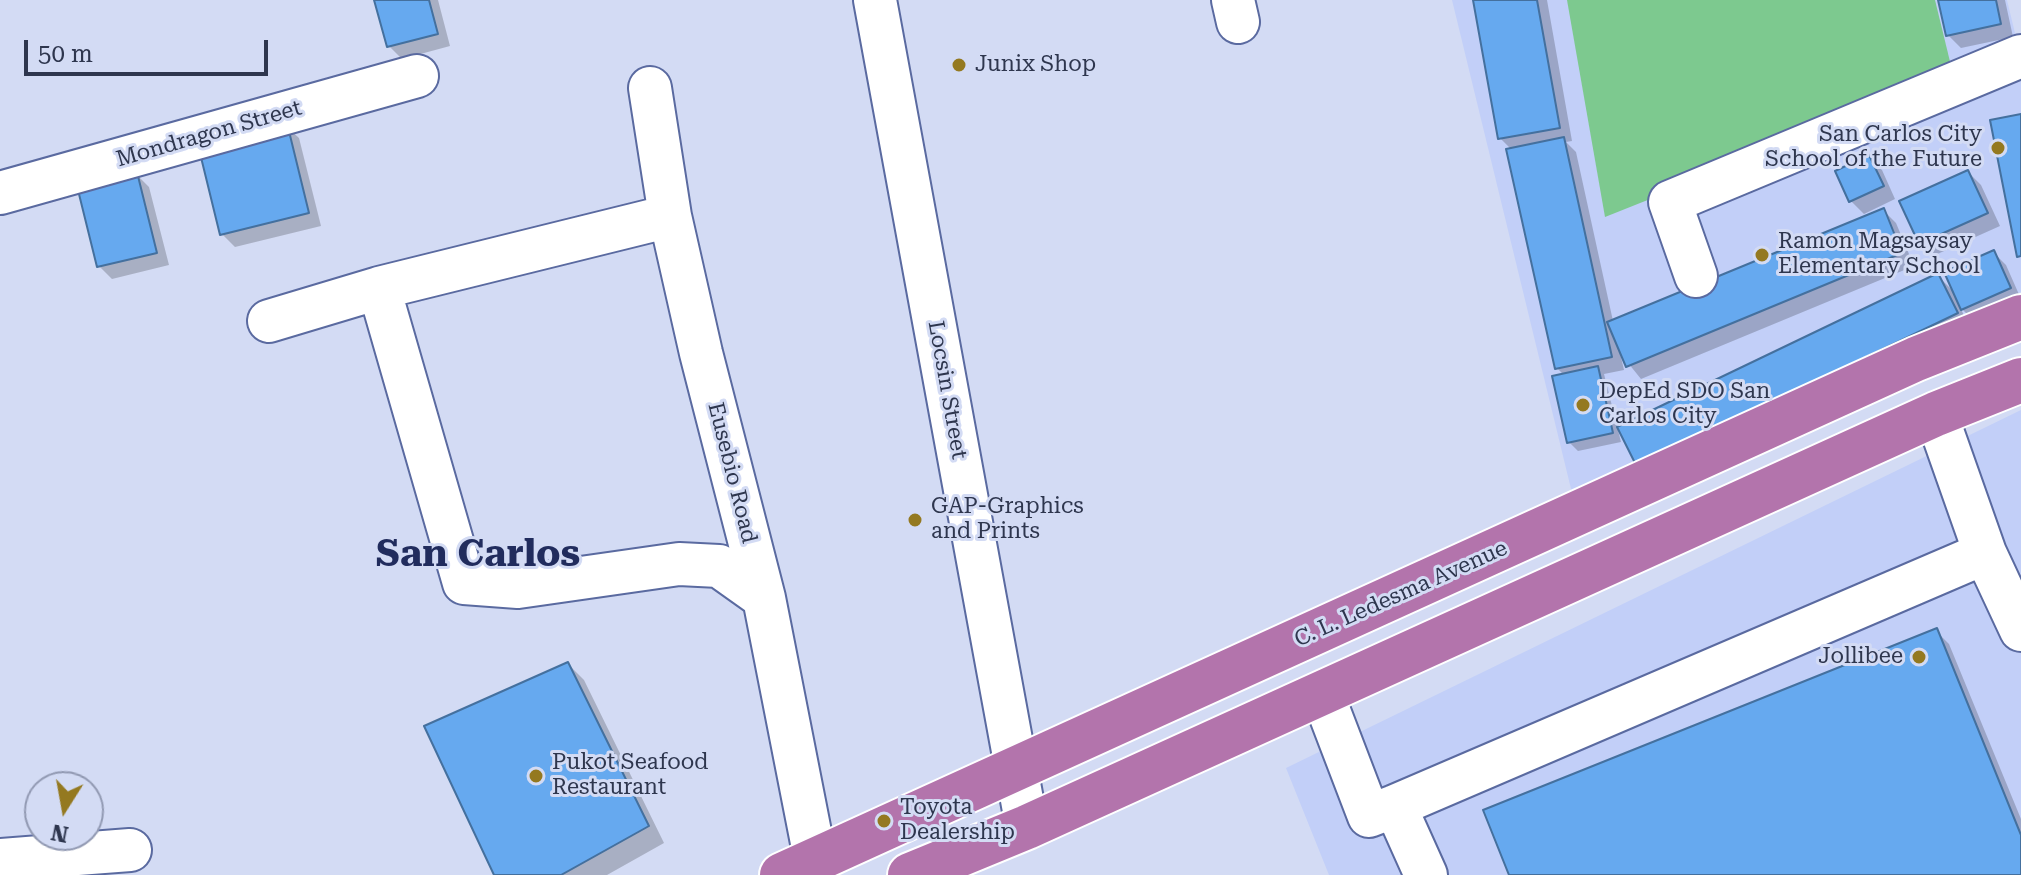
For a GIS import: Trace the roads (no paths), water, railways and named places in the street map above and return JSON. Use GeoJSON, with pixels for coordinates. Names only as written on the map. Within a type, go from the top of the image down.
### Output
{"type":"FeatureCollection","features":[{"type":"Feature","properties":{"kind":"highway","name":"C. L. Ledesma Avenue"},"geometry":{"type":"LineString","coordinates":[[799,866],[1916,359],[2021,317]]}},
{"type":"Feature","properties":{"kind":"highway"},"geometry":{"type":"LineString","coordinates":[[910,875],[1027,827],[1936,414],[2021,380]]}},
{"type":"Feature","properties":{"kind":"street","name":"Locsin Street"},"geometry":{"type":"LineString","coordinates":[[875,0],[1027,827]]}},
{"type":"Feature","properties":{"kind":"street"},"geometry":{"type":"LineString","coordinates":[[1696,276],[1670,202],[2021,56]]}},
{"type":"Feature","properties":{"kind":"street","name":"Mondragon Street"},"geometry":{"type":"LineString","coordinates":[[0,193],[417,76]]}},
{"type":"Feature","properties":{"kind":"street","name":"Eusebio Road"},"geometry":{"type":"LineString","coordinates":[[650,88],[670,216],[701,353],[764,598],[799,866]]}},
{"type":"Feature","properties":{"kind":"street"},"geometry":{"type":"LineString","coordinates":[[269,321],[379,288],[670,216]]}},
{"type":"Feature","properties":{"kind":"street"},"geometry":{"type":"LineString","coordinates":[[379,288],[464,583],[518,587],[679,564],[719,566],[764,598]]}},
{"type":"Feature","properties":{"kind":"street"},"geometry":{"type":"LineString","coordinates":[[1936,414],[1985,553],[2021,630]]}},
{"type":"Feature","properties":{"kind":"street"},"geometry":{"type":"LineString","coordinates":[[1322,693],[1369,816],[1985,553]]}},
{"type":"Feature","properties":{"kind":"street"},"geometry":{"type":"LineString","coordinates":[[1395,806],[1426,875]]}},
{"type":"Feature","properties":{"kind":"street"},"geometry":{"type":"LineString","coordinates":[[0,860],[130,850]]}},
{"type":"Feature","properties":{"kind":"place","name":"Junix Shop"},"geometry":{"type":"Point","coordinates":[959,65]}},
{"type":"Feature","properties":{"kind":"place","name":"San Carlos City School of the Future"},"geometry":{"type":"Point","coordinates":[1998,148]}},
{"type":"Feature","properties":{"kind":"place","name":"Ramon Magsaysay Elementary School"},"geometry":{"type":"Point","coordinates":[1762,255]}},
{"type":"Feature","properties":{"kind":"place","name":"DepEd SDO San Carlos City"},"geometry":{"type":"Point","coordinates":[1583,405]}},
{"type":"Feature","properties":{"kind":"place","name":"GAP-Graphics and Prints"},"geometry":{"type":"Point","coordinates":[915,520]}},
{"type":"Feature","properties":{"kind":"place","name":"Jollibee"},"geometry":{"type":"Point","coordinates":[1919,657]}},
{"type":"Feature","properties":{"kind":"place","name":"Pukot Seafood Restaurant"},"geometry":{"type":"Point","coordinates":[536,776]}},
{"type":"Feature","properties":{"kind":"place","name":"Toyota Dealership"},"geometry":{"type":"Point","coordinates":[884,821]}},
{"type":"Feature","properties":{"kind":"district","name":"San Carlos"},"geometry":{"type":"Point","coordinates":[478,555]}}]}
